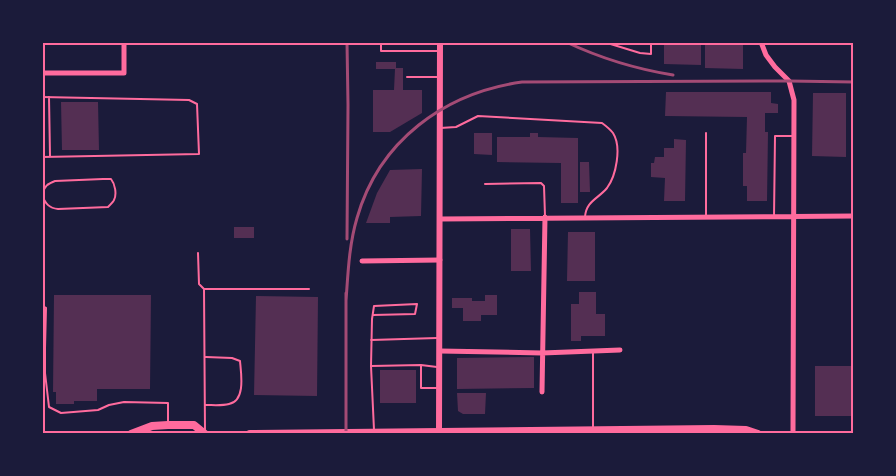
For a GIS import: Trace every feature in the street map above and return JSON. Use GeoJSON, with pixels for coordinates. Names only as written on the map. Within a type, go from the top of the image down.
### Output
{"type":"FeatureCollection","features":[{"type":"Feature","properties":{"kind":"main road"},"geometry":{"type":"LineString","coordinates":[[132,434],[152,426],[168,425],[194,425],[205,434]]}},
{"type":"Feature","properties":{"kind":"main road"},"geometry":{"type":"LineString","coordinates":[[250,434],[725,429],[746,430],[758,434]]}},
{"type":"Feature","properties":{"kind":"street"},"geometry":{"type":"LineString","coordinates":[[42,74],[123,73],[124,42]]}},
{"type":"Feature","properties":{"kind":"street"},"geometry":{"type":"LineString","coordinates":[[439,433],[440,42]]}},
{"type":"Feature","properties":{"kind":"street"},"geometry":{"type":"LineString","coordinates":[[761,42],[766,55],[789,81],[794,100],[793,434]]}},
{"type":"Feature","properties":{"kind":"street"},"geometry":{"type":"LineString","coordinates":[[440,219],[854,216]]}},
{"type":"Feature","properties":{"kind":"street"},"geometry":{"type":"LineString","coordinates":[[542,392],[545,218]]}},
{"type":"Feature","properties":{"kind":"street"},"geometry":{"type":"LineString","coordinates":[[362,261],[440,260]]}},
{"type":"Feature","properties":{"kind":"street"},"geometry":{"type":"LineString","coordinates":[[440,351],[593,352],[620,350]]}},
{"type":"Feature","properties":{"kind":"lane"},"geometry":{"type":"LineString","coordinates":[[381,42],[381,51],[440,51]]}},
{"type":"Feature","properties":{"kind":"lane"},"geometry":{"type":"LineString","coordinates":[[604,42],[651,54],[651,42]]}},
{"type":"Feature","properties":{"kind":"lane"},"geometry":{"type":"LineString","coordinates":[[407,77],[440,77]]}},
{"type":"Feature","properties":{"kind":"lane"},"geometry":{"type":"LineString","coordinates":[[49,96],[50,156]]}},
{"type":"Feature","properties":{"kind":"lane"},"geometry":{"type":"LineString","coordinates":[[42,97],[189,100],[197,104],[199,154],[42,157]]}},
{"type":"Feature","properties":{"kind":"lane"},"geometry":{"type":"LineString","coordinates":[[440,128],[456,128],[478,116],[602,123],[614,134],[617,158],[613,178],[606,189],[587,205],[585,217]]}},
{"type":"Feature","properties":{"kind":"lane"},"geometry":{"type":"LineString","coordinates":[[706,133],[706,217]]}},
{"type":"Feature","properties":{"kind":"lane"},"geometry":{"type":"LineString","coordinates":[[774,217],[775,136],[793,136]]}},
{"type":"Feature","properties":{"kind":"lane"},"geometry":{"type":"LineString","coordinates":[[111,179],[114,182],[114,200],[108,207],[51,208],[42,195],[45,186],[55,181],[111,179]]}},
{"type":"Feature","properties":{"kind":"lane"},"geometry":{"type":"LineString","coordinates":[[485,184],[541,183],[544,186],[545,218]]}},
{"type":"Feature","properties":{"kind":"lane"},"geometry":{"type":"LineString","coordinates":[[198,252],[199,284],[204,289],[205,434]]}},
{"type":"Feature","properties":{"kind":"lane"},"geometry":{"type":"LineString","coordinates":[[204,289],[309,289]]}},
{"type":"Feature","properties":{"kind":"lane"},"geometry":{"type":"LineString","coordinates":[[373,315],[415,314],[417,304],[374,306],[372,320],[371,340],[374,433]]}},
{"type":"Feature","properties":{"kind":"lane"},"geometry":{"type":"LineString","coordinates":[[42,306],[46,308],[43,373],[49,407],[61,413],[98,410],[124,402],[168,403],[168,425]]}},
{"type":"Feature","properties":{"kind":"lane"},"geometry":{"type":"LineString","coordinates":[[371,340],[440,338]]}},
{"type":"Feature","properties":{"kind":"lane"},"geometry":{"type":"LineString","coordinates":[[593,352],[593,430]]}},
{"type":"Feature","properties":{"kind":"lane"},"geometry":{"type":"LineString","coordinates":[[205,357],[232,358],[240,361],[242,383],[238,399],[232,404],[205,405]]}},
{"type":"Feature","properties":{"kind":"lane"},"geometry":{"type":"LineString","coordinates":[[421,365],[421,388],[440,388]]}},
{"type":"Feature","properties":{"kind":"lane"},"geometry":{"type":"LineString","coordinates":[[371,366],[440,367]]}},
{"type":"Feature","properties":{"kind":"building"},"geometry":{"type":"Polygon","coordinates":[[[705,43],[743,44],[743,69],[705,68],[705,43]]]}},
{"type":"Feature","properties":{"kind":"building"},"geometry":{"type":"Polygon","coordinates":[[[664,44],[701,44],[701,65],[664,64],[664,44]]]}},
{"type":"Feature","properties":{"kind":"building"},"geometry":{"type":"Polygon","coordinates":[[[376,62],[396,62],[396,68],[403,68],[403,90],[422,90],[422,113],[390,132],[373,132],[373,90],[394,90],[395,69],[376,69],[376,62]]]}},
{"type":"Feature","properties":{"kind":"building"},"geometry":{"type":"Polygon","coordinates":[[[666,92],[771,92],[771,103],[778,104],[778,113],[765,113],[765,132],[768,132],[767,201],[747,201],[747,186],[743,186],[743,153],[746,153],[747,117],[665,116],[666,92]]]}},
{"type":"Feature","properties":{"kind":"building"},"geometry":{"type":"Polygon","coordinates":[[[813,93],[846,93],[846,157],[812,156],[813,93]]]}},
{"type":"Feature","properties":{"kind":"building"},"geometry":{"type":"Polygon","coordinates":[[[61,102],[98,102],[99,150],[62,150],[61,102]]]}},
{"type":"Feature","properties":{"kind":"building"},"geometry":{"type":"Polygon","coordinates":[[[474,133],[492,133],[492,155],[474,154],[474,133]]]}},
{"type":"Feature","properties":{"kind":"building"},"geometry":{"type":"Polygon","coordinates":[[[530,133],[538,133],[538,137],[578,138],[578,203],[561,203],[561,163],[497,162],[497,137],[530,137],[530,133]]]}},
{"type":"Feature","properties":{"kind":"building"},"geometry":{"type":"Polygon","coordinates":[[[674,139],[686,140],[685,201],[664,201],[665,178],[651,177],[651,163],[654,163],[655,157],[664,157],[664,148],[674,148],[674,139]]]}},
{"type":"Feature","properties":{"kind":"building"},"geometry":{"type":"Polygon","coordinates":[[[580,162],[589,162],[590,192],[580,192],[580,162]]]}},
{"type":"Feature","properties":{"kind":"building"},"geometry":{"type":"Polygon","coordinates":[[[422,169],[421,216],[390,217],[390,223],[366,223],[377,193],[390,170],[422,169]]]}},
{"type":"Feature","properties":{"kind":"building"},"geometry":{"type":"Polygon","coordinates":[[[234,227],[254,227],[254,238],[234,238],[234,227]]]}},
{"type":"Feature","properties":{"kind":"building"},"geometry":{"type":"Polygon","coordinates":[[[511,229],[530,229],[531,271],[511,271],[511,229]]]}},
{"type":"Feature","properties":{"kind":"building"},"geometry":{"type":"Polygon","coordinates":[[[568,232],[595,232],[595,281],[567,281],[568,232]]]}},
{"type":"Feature","properties":{"kind":"building"},"geometry":{"type":"Polygon","coordinates":[[[579,292],[596,292],[596,314],[605,314],[605,336],[581,336],[581,341],[571,341],[571,304],[579,304],[579,292]]]}},
{"type":"Feature","properties":{"kind":"building"},"geometry":{"type":"Polygon","coordinates":[[[54,295],[151,295],[150,389],[97,389],[97,401],[56,404],[56,392],[53,392],[54,295]]]}},
{"type":"Feature","properties":{"kind":"building"},"geometry":{"type":"Polygon","coordinates":[[[485,295],[497,295],[497,315],[481,315],[481,321],[463,321],[463,308],[452,308],[452,298],[472,298],[472,301],[485,301],[485,295]]]}},
{"type":"Feature","properties":{"kind":"building"},"geometry":{"type":"Polygon","coordinates":[[[256,296],[318,297],[317,396],[254,395],[256,296]]]}},
{"type":"Feature","properties":{"kind":"building"},"geometry":{"type":"Polygon","coordinates":[[[534,357],[534,388],[457,389],[457,358],[534,357]]]}},
{"type":"Feature","properties":{"kind":"building"},"geometry":{"type":"Polygon","coordinates":[[[815,366],[854,366],[854,416],[815,416],[815,366]]]}},
{"type":"Feature","properties":{"kind":"building"},"geometry":{"type":"Polygon","coordinates":[[[380,370],[416,370],[416,403],[380,403],[380,370]]]}},
{"type":"Feature","properties":{"kind":"building"},"geometry":{"type":"Polygon","coordinates":[[[457,393],[486,393],[485,414],[463,414],[458,411],[457,393]]]}},
{"type":"Feature","properties":{"kind":"railway"},"geometry":{"type":"LineString","coordinates":[[347,42],[347,239]]}},
{"type":"Feature","properties":{"kind":"railway"},"geometry":{"type":"LineString","coordinates":[[566,42],[618,62],[673,75]]}},
{"type":"Feature","properties":{"kind":"railway"},"geometry":{"type":"LineString","coordinates":[[346,301],[354,228],[367,190],[381,166],[398,144],[418,125],[466,97],[522,82],[854,82]]}},
{"type":"Feature","properties":{"kind":"railway"},"geometry":{"type":"LineString","coordinates":[[346,293],[346,434]]}}]}
